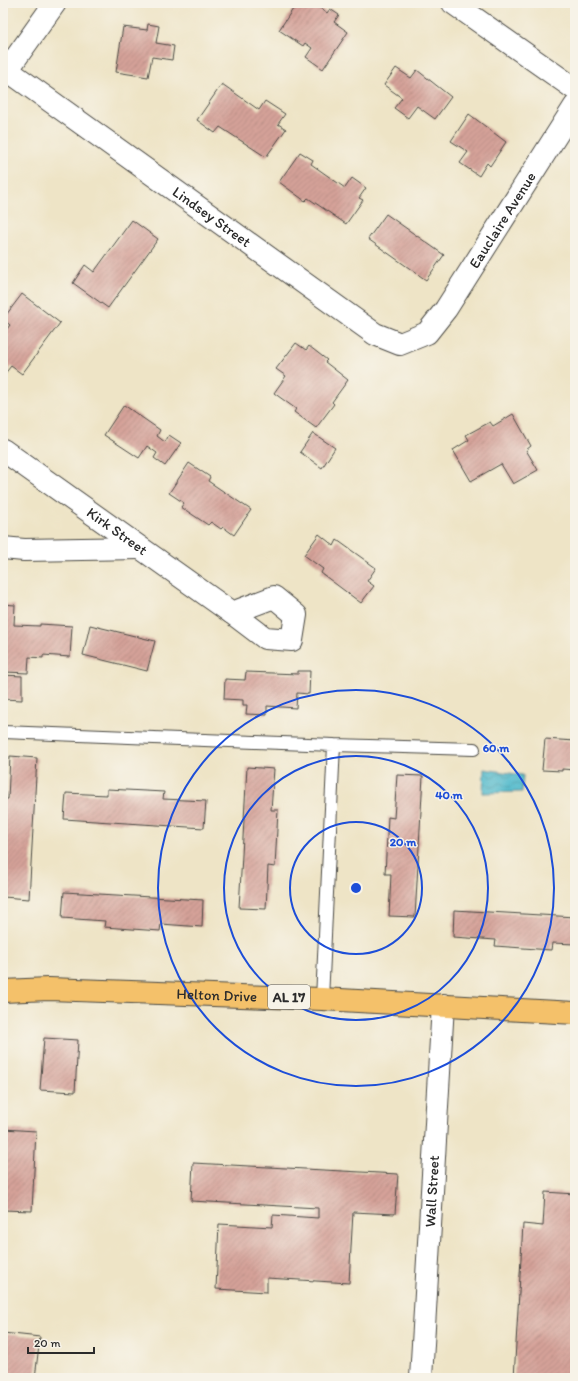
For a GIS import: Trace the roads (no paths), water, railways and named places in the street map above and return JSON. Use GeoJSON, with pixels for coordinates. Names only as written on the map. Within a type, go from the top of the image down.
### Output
{"type":"FeatureCollection","features":[{"type":"Feature","properties":{"kind":"main road","name":"Helton Drive"},"geometry":{"type":"LineString","coordinates":[[3,991],[49,989],[322,999],[575,1013]]}},
{"type":"Feature","properties":{"kind":"street"},"geometry":{"type":"LineString","coordinates":[[4,71],[56,3]]}},
{"type":"Feature","properties":{"kind":"street"},"geometry":{"type":"LineString","coordinates":[[453,3],[575,89]]}},
{"type":"Feature","properties":{"kind":"street","name":"Lindsey Street"},"geometry":{"type":"LineString","coordinates":[[4,71],[375,334],[400,344],[427,333]]}},
{"type":"Feature","properties":{"kind":"street","name":"Eauclaire Avenue"},"geometry":{"type":"LineString","coordinates":[[427,333],[446,309],[575,106]]}},
{"type":"Feature","properties":{"kind":"street","name":"Kirk Street"},"geometry":{"type":"LineString","coordinates":[[3,450],[232,613]]}},
{"type":"Feature","properties":{"kind":"street"},"geometry":{"type":"LineString","coordinates":[[3,548],[24,550],[140,548]]}},
{"type":"Feature","properties":{"kind":"street","name":"Wall Street"},"geometry":{"type":"LineString","coordinates":[[421,1378],[443,1005]]}},
{"type":"Feature","properties":{"kind":"lane"},"geometry":{"type":"LineString","coordinates":[[3,732],[474,749]]}},
{"type":"Feature","properties":{"kind":"lane"},"geometry":{"type":"LineString","coordinates":[[322,999],[334,745]]}},
{"type":"Feature","properties":{"kind":"water"},"geometry":{"type":"Polygon","coordinates":[[[484,769],[523,775],[522,792],[483,793],[484,769]]]}}]}
